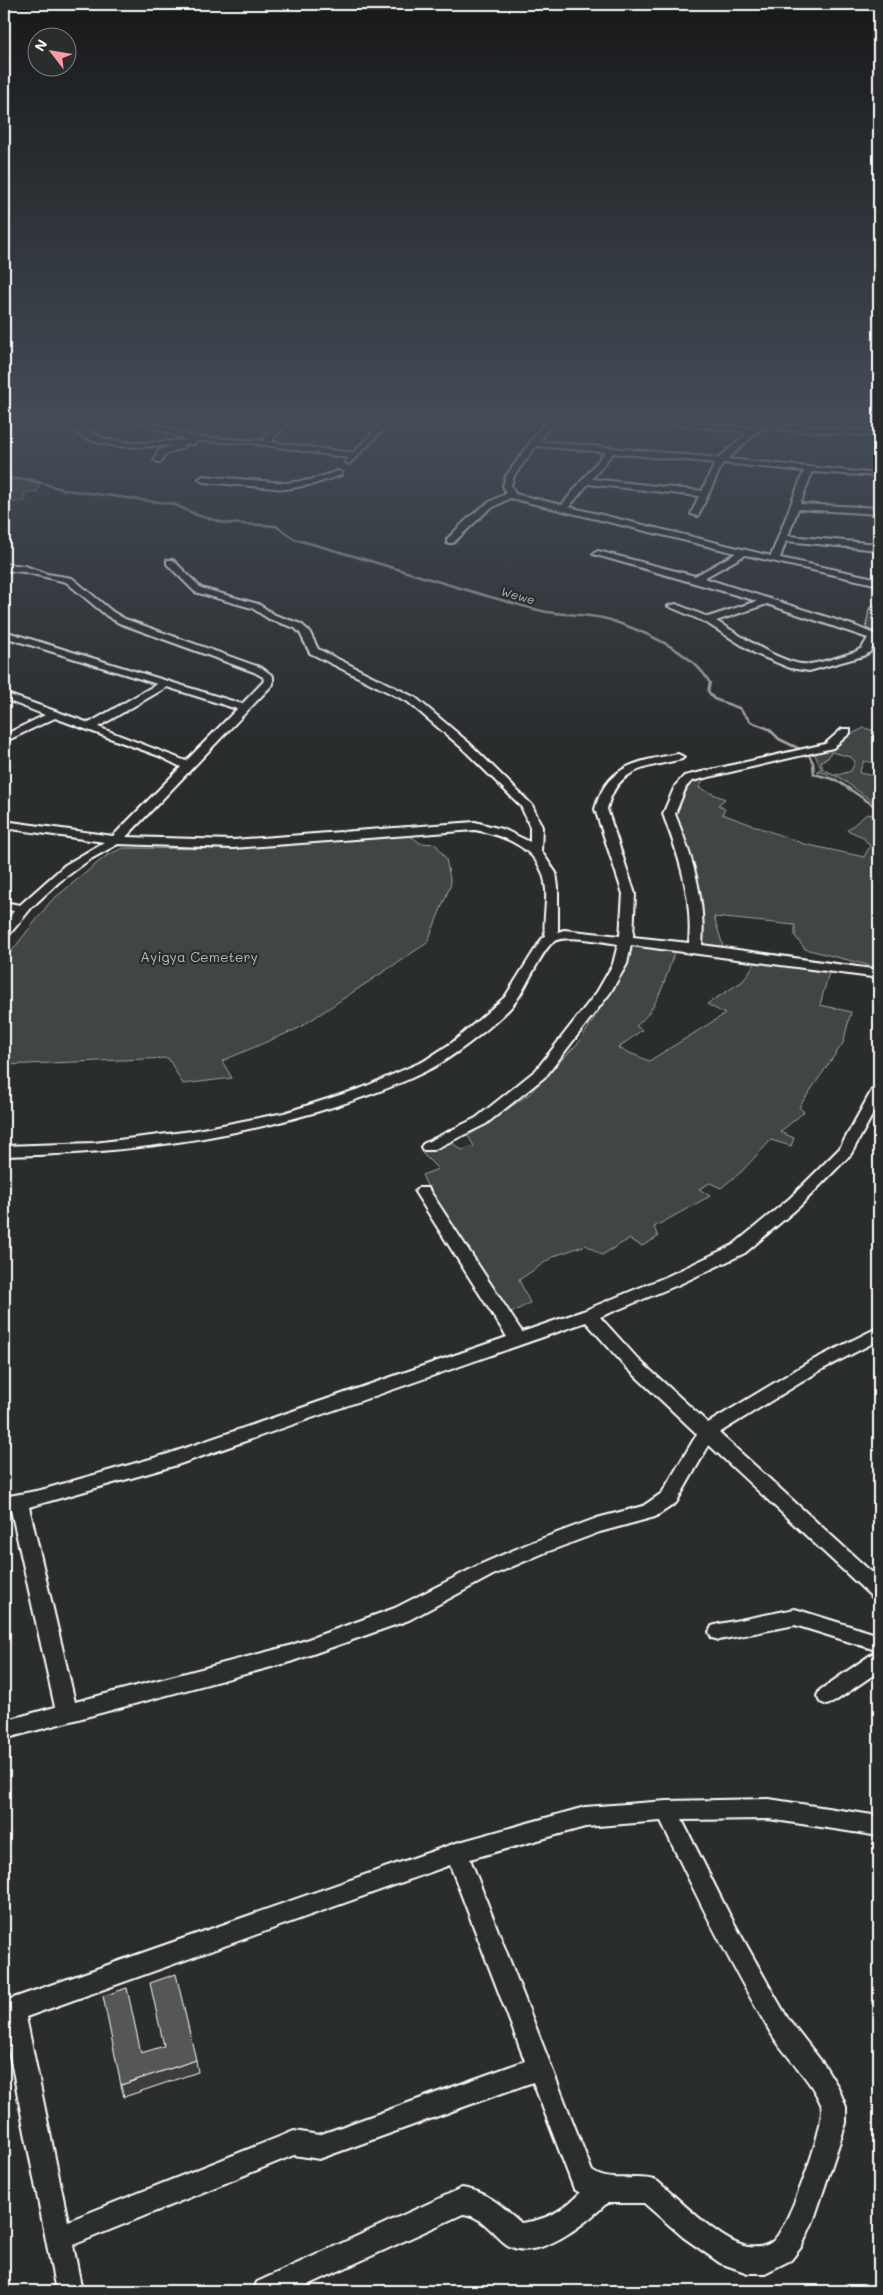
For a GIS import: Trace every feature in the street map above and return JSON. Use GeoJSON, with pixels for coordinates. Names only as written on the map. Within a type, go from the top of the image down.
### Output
{"type":"FeatureCollection","features":[{"type":"Feature","properties":{"kind":"street"},"geometry":{"type":"LineString","coordinates":[[450,541],[466,525]]}},
{"type":"Feature","properties":{"kind":"street"},"geometry":{"type":"LineString","coordinates":[[640,525],[742,553],[879,582]]}},
{"type":"Feature","properties":{"kind":"street"},"geometry":{"type":"LineString","coordinates":[[774,560],[788,525]]}},
{"type":"Feature","properties":{"kind":"street"},"geometry":{"type":"LineString","coordinates":[[783,538],[879,547]]}},
{"type":"Feature","properties":{"kind":"street"},"geometry":{"type":"LineString","coordinates":[[696,579],[742,553]]}},
{"type":"Feature","properties":{"kind":"street"},"geometry":{"type":"LineString","coordinates":[[598,554],[696,579],[852,628],[877,638],[866,650],[859,654],[803,668],[760,652],[708,620],[674,606]]}},
{"type":"Feature","properties":{"kind":"street"},"geometry":{"type":"LineString","coordinates":[[170,562],[198,590],[255,606],[272,617],[298,626],[304,631],[314,651],[412,700],[465,745],[526,805],[536,827],[536,850]]}},
{"type":"Feature","properties":{"kind":"street"},"geometry":{"type":"LineString","coordinates":[[4,568],[25,569],[45,576],[69,580],[110,614],[122,621],[258,670],[268,676],[269,682],[116,840],[93,852],[42,892],[4,932]]}},
{"type":"Feature","properties":{"kind":"street"},"geometry":{"type":"LineString","coordinates":[[708,620],[765,602]]}},
{"type":"Feature","properties":{"kind":"street"},"geometry":{"type":"LineString","coordinates":[[852,628],[870,621]]}},
{"type":"Feature","properties":{"kind":"street"},"geometry":{"type":"LineString","coordinates":[[4,634],[163,685],[245,708]]}},
{"type":"Feature","properties":{"kind":"street"},"geometry":{"type":"LineString","coordinates":[[90,727],[163,685]]}},
{"type":"Feature","properties":{"kind":"street"},"geometry":{"type":"LineString","coordinates":[[4,696],[163,754],[188,766]]}},
{"type":"Feature","properties":{"kind":"street"},"geometry":{"type":"LineString","coordinates":[[4,738],[55,714]]}},
{"type":"Feature","properties":{"kind":"street"},"geometry":{"type":"LineString","coordinates":[[695,948],[698,926],[690,869],[669,814],[681,786],[688,778],[717,770],[829,746],[846,731]]}},
{"type":"Feature","properties":{"kind":"street"},"geometry":{"type":"LineString","coordinates":[[428,1148],[481,1122],[542,1073],[603,993],[620,964],[626,939],[629,894],[602,810],[603,798],[615,779],[632,766],[678,757]]}},
{"type":"Feature","properties":{"kind":"street"},"geometry":{"type":"LineString","coordinates":[[4,824],[116,840],[233,844],[475,826],[496,831],[536,850],[542,858],[552,884],[552,938]]}},
{"type":"Feature","properties":{"kind":"street"},"geometry":{"type":"LineString","coordinates":[[4,906],[25,909]]}},
{"type":"Feature","properties":{"kind":"street"},"geometry":{"type":"LineString","coordinates":[[4,1151],[94,1148],[192,1136],[287,1117],[368,1091],[428,1064],[458,1045],[484,1024],[510,1000],[528,973],[542,946],[552,938],[576,934],[626,939],[879,974]]}},
{"type":"Feature","properties":{"kind":"street"},"geometry":{"type":"LineString","coordinates":[[67,1713],[11,1503],[41,1497],[172,1460],[589,1315],[674,1280],[739,1249],[796,1202],[846,1151],[879,1090]]}},
{"type":"Feature","properties":{"kind":"street"},"geometry":{"type":"LineString","coordinates":[[423,1192],[518,1340]]}},
{"type":"Feature","properties":{"kind":"street"},"geometry":{"type":"LineString","coordinates":[[589,1315],[632,1363],[879,1591]]}},
{"type":"Feature","properties":{"kind":"street"},"geometry":{"type":"LineString","coordinates":[[4,1730],[290,1654],[402,1614],[486,1570],[537,1548],[597,1525],[648,1512],[669,1498],[689,1467],[707,1432],[815,1366],[879,1333]]}},
{"type":"Feature","properties":{"kind":"street"},"geometry":{"type":"LineString","coordinates":[[719,1632],[795,1618],[810,1620],[879,1643]]}},
{"type":"Feature","properties":{"kind":"street"},"geometry":{"type":"LineString","coordinates":[[827,1696],[879,1660]]}},
{"type":"Feature","properties":{"kind":"street"},"geometry":{"type":"LineString","coordinates":[[69,2291],[9,2011],[456,1853],[585,1817],[667,1811],[769,1808],[879,1826]]}},
{"type":"Feature","properties":{"kind":"street"},"geometry":{"type":"LineString","coordinates":[[456,1853],[583,2180],[590,2187],[602,2190],[648,2190],[701,2237],[746,2259],[762,2260],[782,2251],[797,2228],[833,2127],[834,2108],[823,2086],[780,2027],[740,1957],[667,1811]]}},
{"type":"Feature","properties":{"kind":"street"},"geometry":{"type":"LineString","coordinates":[[59,2238],[298,2141],[313,2147],[319,2147],[539,2068]]}},
{"type":"Feature","properties":{"kind":"street"},"geometry":{"type":"LineString","coordinates":[[266,2291],[462,2202],[474,2201],[484,2206],[518,2236],[526,2236],[549,2233],[567,2224],[602,2190]]}},
{"type":"Feature","properties":{"kind":"green space"},"geometry":{"type":"Polygon","coordinates":[[[864,728],[879,732],[879,764],[864,761],[859,773],[879,777],[879,806],[839,777],[817,771],[821,769],[814,752],[864,728]],[[831,752],[828,758],[821,761],[823,770],[838,775],[851,771],[855,762],[851,757],[831,752]]]}},
{"type":"Feature","properties":{"kind":"green space"},"geometry":{"type":"Polygon","coordinates":[[[705,777],[699,788],[725,799],[718,805],[725,809],[722,814],[804,844],[864,857],[870,846],[863,837],[847,830],[867,814],[879,816],[879,968],[805,949],[795,936],[795,925],[714,917],[723,946],[701,944],[701,913],[696,875],[674,816],[692,780],[705,777]]]}},
{"type":"Feature","properties":{"kind":"green space","name":"Ayigya Cemetery"},"geometry":{"type":"Polygon","coordinates":[[[409,835],[420,843],[436,844],[446,859],[451,884],[427,943],[299,1028],[222,1061],[232,1078],[183,1084],[168,1058],[4,1065],[4,961],[51,901],[106,856],[123,848],[232,849],[409,835]]]}},
{"type":"Feature","properties":{"kind":"green space"},"geometry":{"type":"Polygon","coordinates":[[[630,946],[675,950],[656,1001],[651,1010],[636,1026],[642,1030],[618,1048],[649,1061],[725,1014],[707,1004],[743,981],[757,960],[829,972],[820,1005],[851,1012],[843,1043],[799,1107],[804,1112],[780,1132],[794,1138],[791,1146],[771,1140],[741,1172],[721,1188],[710,1183],[699,1189],[710,1196],[654,1227],[658,1237],[642,1246],[629,1239],[602,1255],[586,1245],[554,1256],[519,1280],[530,1303],[507,1315],[438,1209],[422,1175],[438,1169],[421,1152],[451,1142],[462,1150],[474,1146],[468,1136],[528,1095],[580,1041],[614,986],[630,946]]]}},
{"type":"Feature","properties":{"kind":"building"},"geometry":{"type":"Polygon","coordinates":[[[879,604],[879,613],[869,608],[879,604]]]}},
{"type":"Feature","properties":{"kind":"building"},"geometry":{"type":"Polygon","coordinates":[[[176,1974],[196,2060],[121,2085],[103,1996],[127,1988],[141,2053],[164,2046],[150,1983],[176,1974]]]}},
{"type":"Feature","properties":{"kind":"waterway","name":"Wewe"},"geometry":{"type":"LineString","coordinates":[[261,525],[276,526],[294,539],[507,602],[547,612],[604,618],[653,637],[680,653],[702,672],[710,683],[708,691],[714,699],[739,708],[751,722],[769,729],[779,739],[808,753],[813,763],[814,774],[836,780],[879,809]]}}]}
